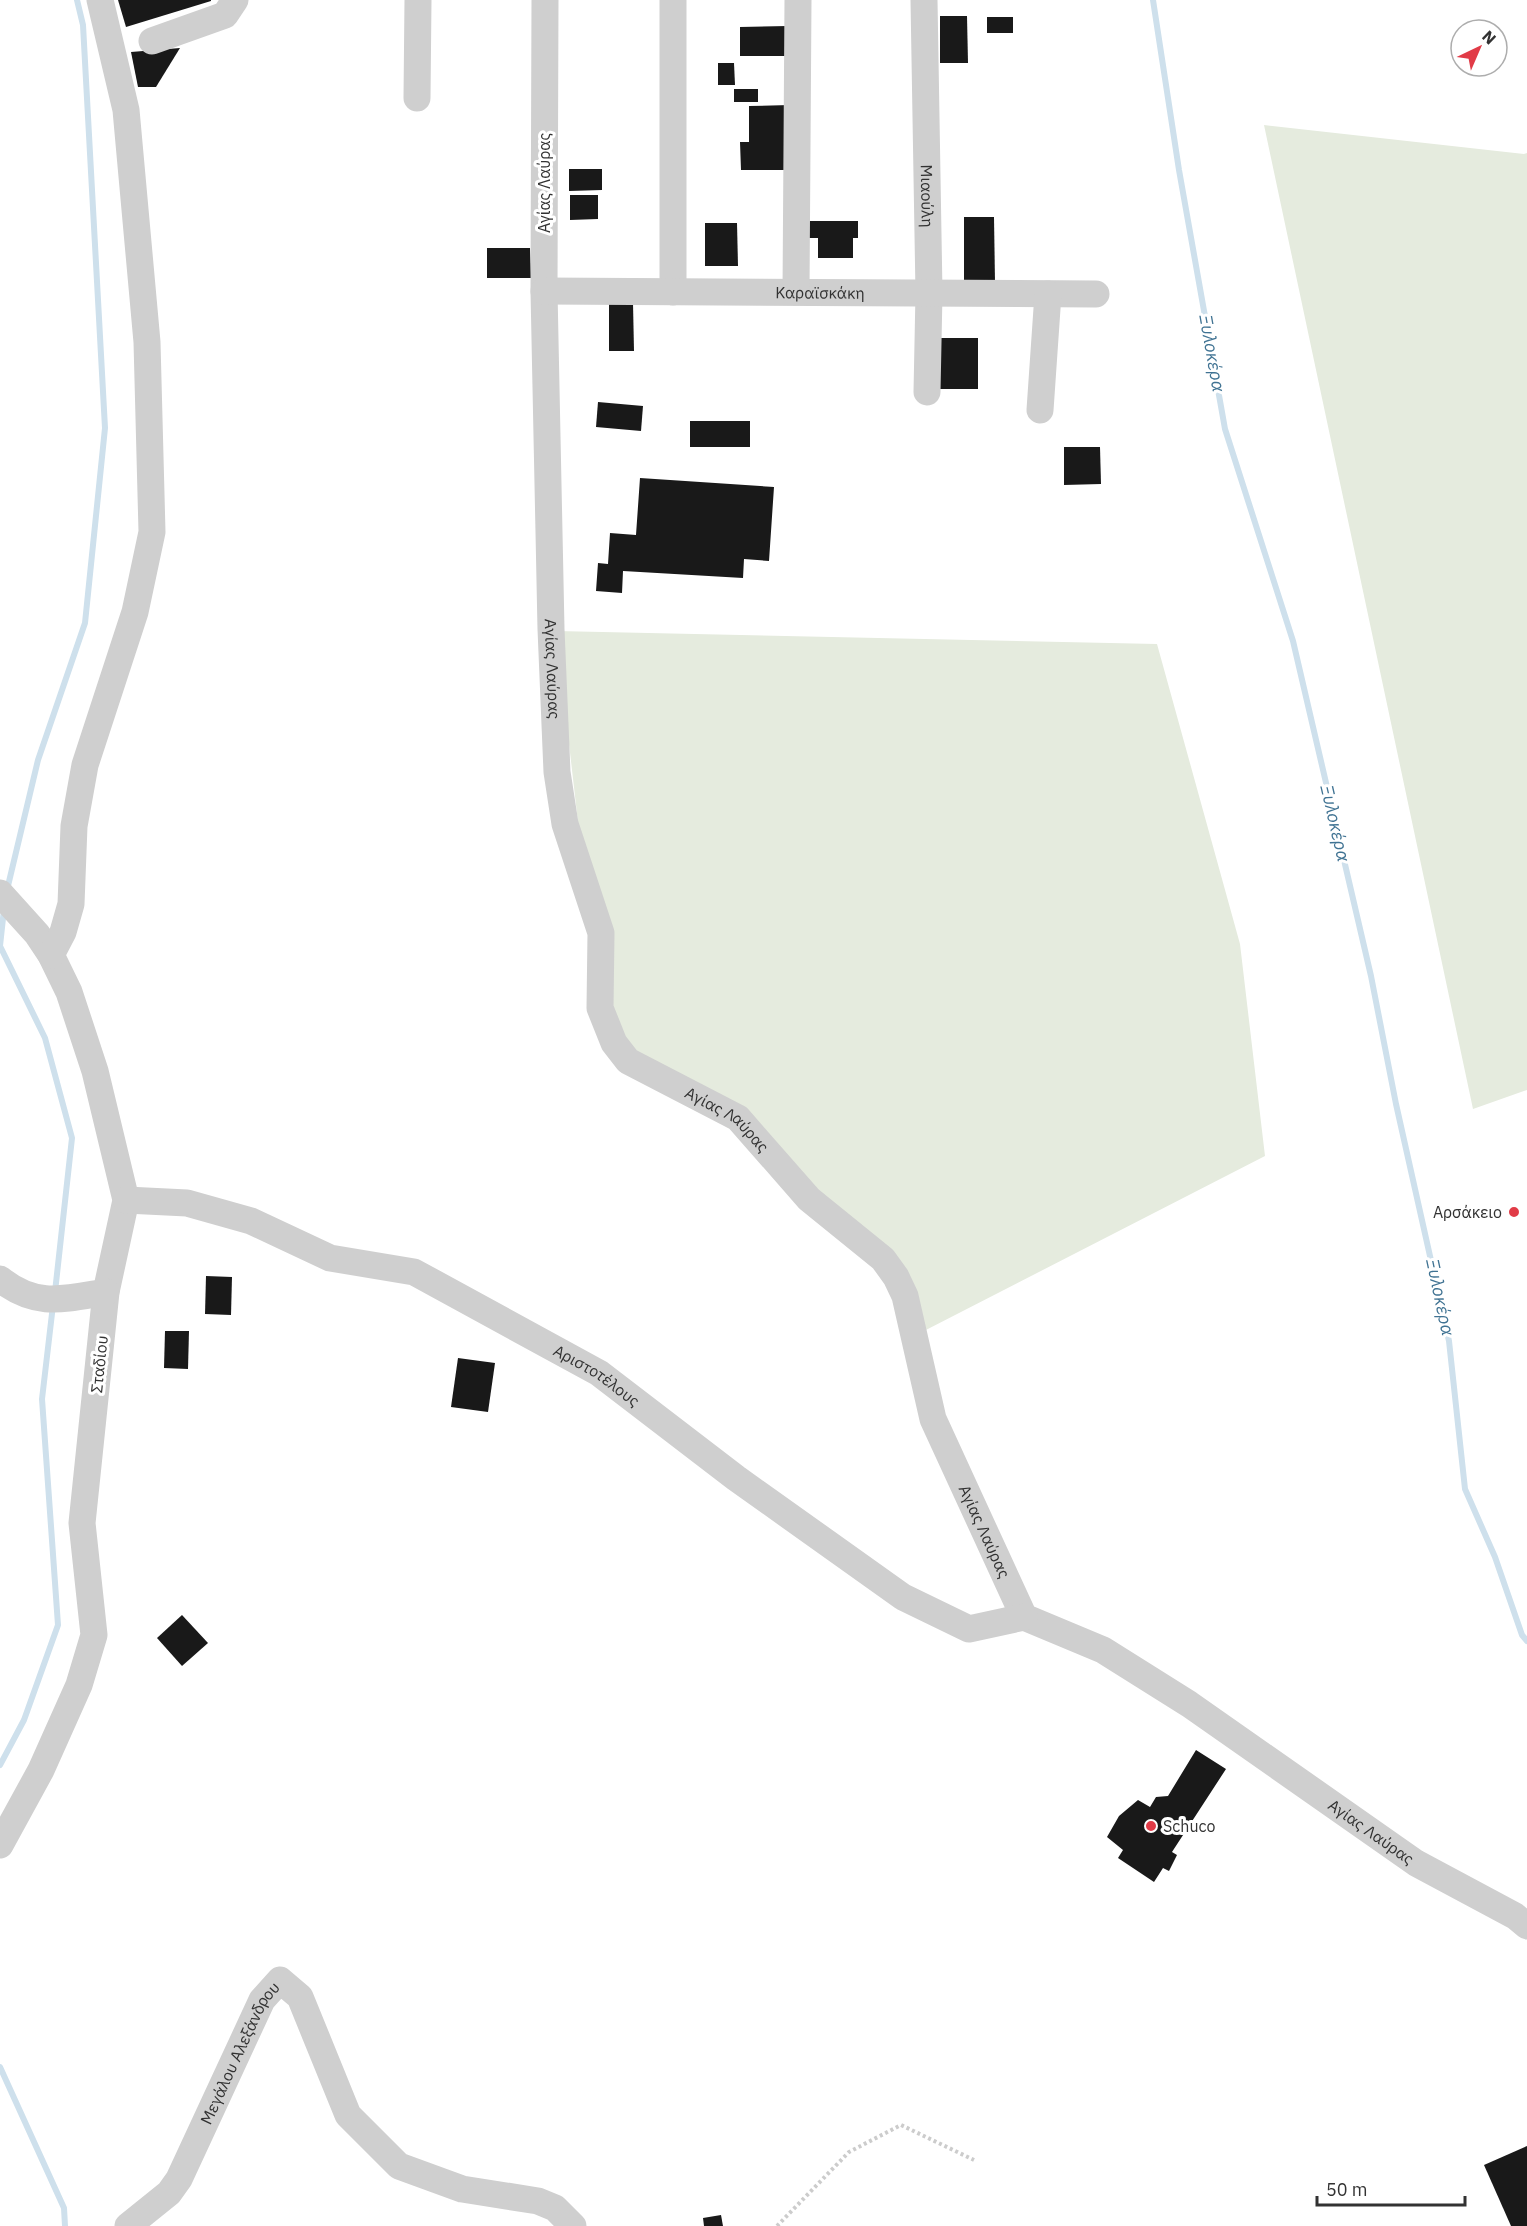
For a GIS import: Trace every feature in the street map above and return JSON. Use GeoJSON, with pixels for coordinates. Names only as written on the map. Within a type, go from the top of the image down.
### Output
{"type":"FeatureCollection","features":[{"type":"Feature","properties":{"kind":"street"},"geometry":{"type":"LineString","coordinates":[[44,945],[63,932],[71,904],[74,826],[85,765],[135,612],[152,532],[147,342],[126,110],[100,0]]}},
{"type":"Feature","properties":{"kind":"street"},"geometry":{"type":"LineString","coordinates":[[152,41],[225,15],[235,0]]}},
{"type":"Feature","properties":{"kind":"street"},"geometry":{"type":"LineString","coordinates":[[417,98],[418,0]]}},
{"type":"Feature","properties":{"kind":"street","name":"Αγίας Λαύρας"},"geometry":{"type":"LineString","coordinates":[[545,0],[544,291],[551,629],[558,772],[565,824],[601,933],[600,1008],[614,1043],[628,1061],[738,1119],[809,1199],[883,1259],[896,1276],[904,1296],[933,1419],[1024,1617],[1103,1650],[1190,1704],[1416,1863],[1515,1916],[1527,1926]]}},
{"type":"Feature","properties":{"kind":"street"},"geometry":{"type":"LineString","coordinates":[[673,0],[673,292]]}},
{"type":"Feature","properties":{"kind":"street"},"geometry":{"type":"LineString","coordinates":[[796,292],[798,0]]}},
{"type":"Feature","properties":{"kind":"street","name":"Μιαούλη"},"geometry":{"type":"LineString","coordinates":[[924,0],[929,293],[927,392]]}},
{"type":"Feature","properties":{"kind":"street","name":"Καραϊσκάκη"},"geometry":{"type":"LineString","coordinates":[[544,291],[1096,294]]}},
{"type":"Feature","properties":{"kind":"street"},"geometry":{"type":"LineString","coordinates":[[1040,410],[1048,294]]}},
{"type":"Feature","properties":{"kind":"street","name":"Σταδίου"},"geometry":{"type":"LineString","coordinates":[[0,893],[44,945],[69,992],[95,1071],[126,1200],[106,1292],[82,1523],[94,1635],[79,1684],[46,1759],[0,1845]]}},
{"type":"Feature","properties":{"kind":"street","name":"Αριστοτέλους"},"geometry":{"type":"LineString","coordinates":[[126,1200],[187,1203],[251,1221],[330,1258],[414,1272],[599,1373],[736,1478],[903,1598],[969,1629],[1024,1617]]}},
{"type":"Feature","properties":{"kind":"street"},"geometry":{"type":"LineString","coordinates":[[0,1279],[25,1296],[54,1299],[106,1292]]}},
{"type":"Feature","properties":{"kind":"street","name":"Μεγάλου Αλεξάνδρου"},"geometry":{"type":"LineString","coordinates":[[128,2226],[169,2193],[178,2179],[262,2000],[280,1980],[300,1997],[348,2115],[399,2166],[462,2189],[538,2201],[555,2208],[573,2226]]}},
{"type":"Feature","properties":{"kind":"path"},"geometry":{"type":"LineString","coordinates":[[777,2226],[849,2152],[901,2125],[974,2160]]}},
{"type":"Feature","properties":{"kind":"shaded area"},"geometry":{"type":"Polygon","coordinates":[[[1264,125],[1527,153],[1527,1090],[1473,1109],[1264,125]]]}},
{"type":"Feature","properties":{"kind":"shaded area"},"geometry":{"type":"Polygon","coordinates":[[[556,631],[1157,644],[1240,944],[1265,1156],[922,1332],[904,1268],[641,1058],[622,1038],[610,1012],[578,822],[556,631]]]}},
{"type":"Feature","properties":{"kind":"building"},"geometry":{"type":"Polygon","coordinates":[[[118,0],[211,0],[211,1],[126,27],[118,0]]]}},
{"type":"Feature","properties":{"kind":"building"},"geometry":{"type":"Polygon","coordinates":[[[940,16],[967,16],[968,63],[940,63],[940,16]]]}},
{"type":"Feature","properties":{"kind":"building"},"geometry":{"type":"Polygon","coordinates":[[[987,17],[1013,17],[1013,33],[987,33],[987,17]]]}},
{"type":"Feature","properties":{"kind":"building"},"geometry":{"type":"Polygon","coordinates":[[[788,26],[788,56],[740,56],[740,27],[788,26]]]}},
{"type":"Feature","properties":{"kind":"building"},"geometry":{"type":"Polygon","coordinates":[[[180,48],[156,87],[138,87],[131,52],[180,48]]]}},
{"type":"Feature","properties":{"kind":"building"},"geometry":{"type":"Polygon","coordinates":[[[718,63],[734,63],[735,85],[718,85],[718,63]]]}},
{"type":"Feature","properties":{"kind":"building"},"geometry":{"type":"Polygon","coordinates":[[[734,89],[758,89],[758,102],[734,102],[734,89]]]}},
{"type":"Feature","properties":{"kind":"building"},"geometry":{"type":"Polygon","coordinates":[[[790,105],[791,170],[741,170],[740,142],[749,142],[749,106],[790,105]]]}},
{"type":"Feature","properties":{"kind":"building"},"geometry":{"type":"Polygon","coordinates":[[[569,169],[602,169],[602,190],[569,191],[569,169]]]}},
{"type":"Feature","properties":{"kind":"building"},"geometry":{"type":"Polygon","coordinates":[[[570,195],[598,195],[598,219],[570,220],[570,195]]]}},
{"type":"Feature","properties":{"kind":"building"},"geometry":{"type":"Polygon","coordinates":[[[964,217],[994,217],[995,282],[964,282],[964,217]]]}},
{"type":"Feature","properties":{"kind":"building"},"geometry":{"type":"Polygon","coordinates":[[[807,221],[858,221],[858,238],[853,238],[853,258],[818,258],[818,238],[807,238],[807,221]]]}},
{"type":"Feature","properties":{"kind":"building"},"geometry":{"type":"Polygon","coordinates":[[[705,223],[737,223],[738,266],[705,266],[705,223]]]}},
{"type":"Feature","properties":{"kind":"building"},"geometry":{"type":"Polygon","coordinates":[[[487,248],[530,248],[531,278],[487,278],[487,248]]]}},
{"type":"Feature","properties":{"kind":"building"},"geometry":{"type":"Polygon","coordinates":[[[609,303],[633,303],[634,351],[609,351],[609,303]]]}},
{"type":"Feature","properties":{"kind":"building"},"geometry":{"type":"Polygon","coordinates":[[[937,338],[978,338],[978,389],[938,389],[937,338]]]}},
{"type":"Feature","properties":{"kind":"building"},"geometry":{"type":"Polygon","coordinates":[[[598,402],[643,406],[641,431],[596,427],[598,402]]]}},
{"type":"Feature","properties":{"kind":"building"},"geometry":{"type":"Polygon","coordinates":[[[690,421],[750,421],[750,447],[690,447],[690,421]]]}},
{"type":"Feature","properties":{"kind":"building"},"geometry":{"type":"Polygon","coordinates":[[[1064,447],[1100,447],[1101,484],[1064,485],[1064,447]]]}},
{"type":"Feature","properties":{"kind":"building"},"geometry":{"type":"Polygon","coordinates":[[[640,478],[774,487],[769,561],[744,559],[743,578],[623,571],[622,593],[596,591],[598,563],[608,564],[610,533],[636,535],[640,478]]]}},
{"type":"Feature","properties":{"kind":"building"},"geometry":{"type":"Polygon","coordinates":[[[206,1276],[232,1277],[231,1315],[205,1314],[206,1276]]]}},
{"type":"Feature","properties":{"kind":"building"},"geometry":{"type":"Polygon","coordinates":[[[165,1331],[189,1331],[188,1369],[164,1368],[165,1331]]]}},
{"type":"Feature","properties":{"kind":"building"},"geometry":{"type":"Polygon","coordinates":[[[458,1358],[495,1363],[488,1412],[451,1407],[458,1358]]]}},
{"type":"Feature","properties":{"kind":"building"},"geometry":{"type":"Polygon","coordinates":[[[182,1615],[208,1643],[182,1666],[157,1638],[182,1615]]]}},
{"type":"Feature","properties":{"kind":"building","name":"Schuco"},"geometry":{"type":"Polygon","coordinates":[[[1196,1750],[1226,1769],[1172,1852],[1177,1855],[1169,1871],[1163,1868],[1154,1882],[1118,1858],[1123,1850],[1107,1837],[1119,1816],[1138,1800],[1150,1807],[1156,1797],[1168,1796],[1196,1750]]]}},
{"type":"Feature","properties":{"kind":"building"},"geometry":{"type":"Polygon","coordinates":[[[1527,2146],[1527,2226],[1511,2226],[1484,2165],[1527,2146]]]}},
{"type":"Feature","properties":{"kind":"building"},"geometry":{"type":"Polygon","coordinates":[[[721,2215],[723,2226],[704,2226],[703,2218],[721,2215]]]}},
{"type":"Feature","properties":{"kind":"waterway"},"geometry":{"type":"LineString","coordinates":[[7,890],[38,760],[85,623],[105,428],[83,25],[77,0]]}},
{"type":"Feature","properties":{"kind":"waterway","name":"Ξυλοκέρα"},"geometry":{"type":"LineString","coordinates":[[1153,0],[1179,170],[1225,429],[1293,641],[1371,976],[1396,1104],[1449,1341],[1465,1489],[1495,1557],[1522,1635],[1527,1641]]}},
{"type":"Feature","properties":{"kind":"waterway"},"geometry":{"type":"LineString","coordinates":[[4,909],[0,946],[45,1038],[72,1138],[55,1292]]}},
{"type":"Feature","properties":{"kind":"waterway"},"geometry":{"type":"LineString","coordinates":[[0,1765],[24,1720],[58,1625],[42,1399],[53,1305]]}},
{"type":"Feature","properties":{"kind":"waterway"},"geometry":{"type":"LineString","coordinates":[[0,2067],[64,2208],[65,2226]]}},
{"type":"Feature","properties":{"kind":"place","name":"Αρσάκειο"},"geometry":{"type":"Point","coordinates":[1514,1212]}},
{"type":"Feature","properties":{"kind":"place","name":"Schuco"},"geometry":{"type":"Point","coordinates":[1151,1826]}}]}
